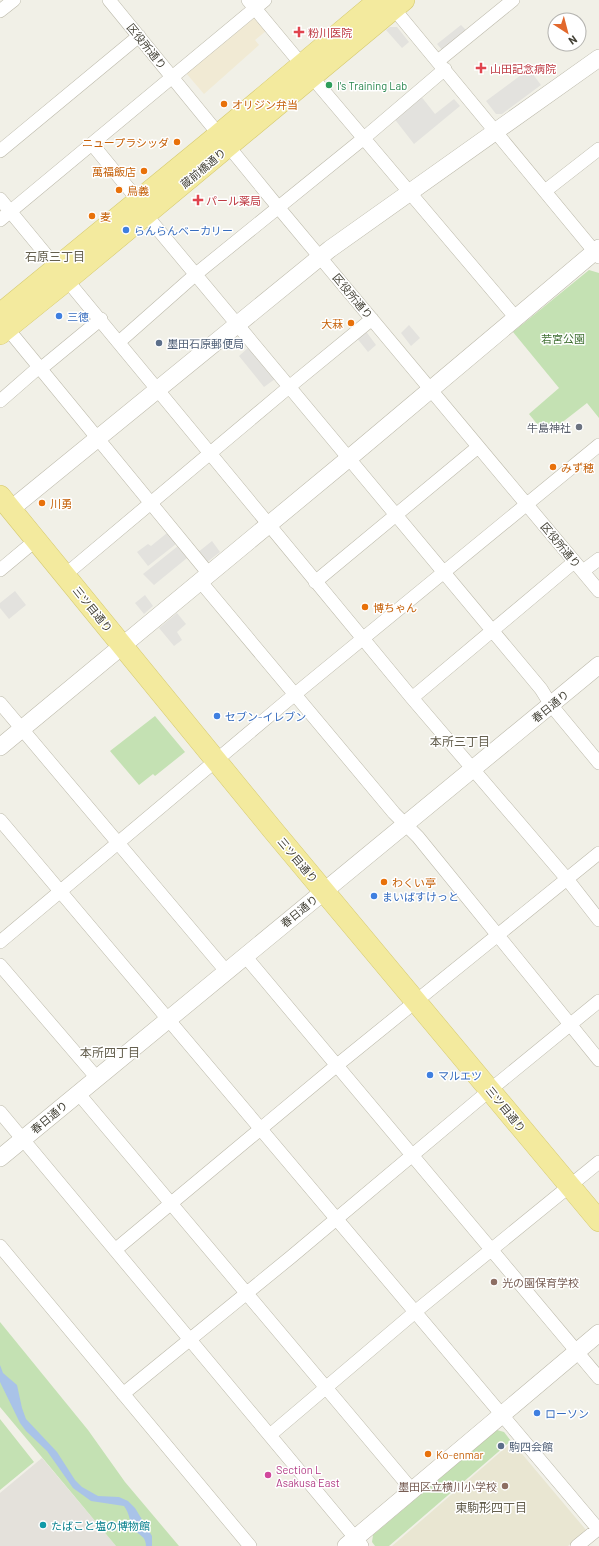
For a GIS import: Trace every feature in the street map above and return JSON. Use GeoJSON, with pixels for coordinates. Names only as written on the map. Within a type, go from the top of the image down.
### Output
{"type":"FeatureCollection","features":[{"type":"Feature","properties":{"kind":"main road","name":"蔵前橋通り"},"geometry":{"type":"LineString","coordinates":[[2,325],[306,70],[391,2]]}},
{"type":"Feature","properties":{"kind":"main road","name":"三ツ目通り"},"geometry":{"type":"LineString","coordinates":[[5,503],[66,575],[324,891],[568,1186],[599,1221]]}},
{"type":"Feature","properties":{"kind":"street"},"geometry":{"type":"LineString","coordinates":[[0,11],[14,0]]}},
{"type":"Feature","properties":{"kind":"street","name":"区役所通り"},"geometry":{"type":"LineString","coordinates":[[109,0],[278,207],[599,591]]}},
{"type":"Feature","properties":{"kind":"street"},"geometry":{"type":"LineString","coordinates":[[119,342],[196,274],[364,138],[441,65],[513,0]]}},
{"type":"Feature","properties":{"kind":"street"},"geometry":{"type":"LineString","coordinates":[[0,747],[516,318],[598,252],[545,191],[391,2]]}},
{"type":"Feature","properties":{"kind":"street"},"geometry":{"type":"LineString","coordinates":[[0,220],[172,77],[256,3],[306,70],[516,318]]}},
{"type":"Feature","properties":{"kind":"street"},"geometry":{"type":"LineString","coordinates":[[0,150],[139,36]]}},
{"type":"Feature","properties":{"kind":"street"},"geometry":{"type":"LineString","coordinates":[[5,503],[98,440],[236,324],[320,257],[495,130],[599,58]]}},
{"type":"Feature","properties":{"kind":"street"},"geometry":{"type":"LineString","coordinates":[[92,144],[236,324],[541,689],[551,705],[599,763]]}},
{"type":"Feature","properties":{"kind":"street"},"geometry":{"type":"LineString","coordinates":[[545,191],[599,149]]}},
{"type":"Feature","properties":{"kind":"street"},"geometry":{"type":"LineString","coordinates":[[0,199],[270,524],[315,582],[567,879],[599,920]]}},
{"type":"Feature","properties":{"kind":"street"},"geometry":{"type":"LineString","coordinates":[[66,575],[372,319]]}},
{"type":"Feature","properties":{"kind":"street"},"geometry":{"type":"LineString","coordinates":[[0,401],[39,367],[44,366],[101,320]]}},
{"type":"Feature","properties":{"kind":"street"},"geometry":{"type":"LineString","coordinates":[[2,325],[39,367],[150,504],[204,578],[294,695],[394,813],[418,837],[599,1060]]}},
{"type":"Feature","properties":{"kind":"street"},"geometry":{"type":"LineString","coordinates":[[0,942],[294,695],[599,445]]}},
{"type":"Feature","properties":{"kind":"street"},"geometry":{"type":"LineString","coordinates":[[315,582],[478,447]]}},
{"type":"Feature","properties":{"kind":"street"},"geometry":{"type":"LineString","coordinates":[[0,570],[36,540]]}},
{"type":"Feature","properties":{"kind":"street"},"geometry":{"type":"LineString","coordinates":[[412,698],[492,631],[579,566],[599,559]]}},
{"type":"Feature","properties":{"kind":"street","name":"春日通り"},"geometry":{"type":"LineString","coordinates":[[0,1158],[599,665]]}},
{"type":"Feature","properties":{"kind":"street"},"geometry":{"type":"LineString","coordinates":[[0,703],[226,971]]}},
{"type":"Feature","properties":{"kind":"street"},"geometry":{"type":"LineString","coordinates":[[0,820],[262,1128],[598,1530],[577,1546]]}},
{"type":"Feature","properties":{"kind":"street"},"geometry":{"type":"LineString","coordinates":[[115,1250],[336,1066],[599,853]]}},
{"type":"Feature","properties":{"kind":"street"},"geometry":{"type":"LineString","coordinates":[[244,956],[599,1378]]}},
{"type":"Feature","properties":{"kind":"street"},"geometry":{"type":"LineString","coordinates":[[0,965],[96,1078]]}},
{"type":"Feature","properties":{"kind":"street"},"geometry":{"type":"LineString","coordinates":[[123,1394],[599,1001]]}},
{"type":"Feature","properties":{"kind":"street"},"geometry":{"type":"LineString","coordinates":[[78,1093],[412,1490]]}},
{"type":"Feature","properties":{"kind":"street"},"geometry":{"type":"LineString","coordinates":[[0,1112],[270,1435],[354,1543],[412,1490],[599,1333]]}},
{"type":"Feature","properties":{"kind":"street"},"geometry":{"type":"LineString","coordinates":[[270,1435],[416,1312],[599,1162]]}},
{"type":"Feature","properties":{"kind":"street"},"geometry":{"type":"LineString","coordinates":[[0,1246],[250,1546]]}},
{"type":"Feature","properties":{"kind":"shaded area"},"geometry":{"type":"Polygon","coordinates":[[[254,16],[266,31],[255,40],[259,45],[204,94],[186,73],[254,16]]]}},
{"type":"Feature","properties":{"kind":"shaded area"},"geometry":{"type":"Polygon","coordinates":[[[461,25],[467,31],[443,51],[437,44],[461,25]]]}},
{"type":"Feature","properties":{"kind":"shaded area"},"geometry":{"type":"Polygon","coordinates":[[[390,27],[397,27],[409,42],[402,48],[386,30],[390,27]]]}},
{"type":"Feature","properties":{"kind":"shaded area"},"geometry":{"type":"Polygon","coordinates":[[[529,69],[541,85],[502,114],[496,114],[486,101],[529,69]]]}},
{"type":"Feature","properties":{"kind":"shaded area"},"geometry":{"type":"Polygon","coordinates":[[[420,95],[435,114],[454,99],[460,106],[414,144],[393,117],[420,95]]]}},
{"type":"Feature","properties":{"kind":"shaded area"},"geometry":{"type":"Polygon","coordinates":[[[409,325],[420,338],[411,346],[401,333],[409,325]]]}},
{"type":"Feature","properties":{"kind":"shaded area"},"geometry":{"type":"Polygon","coordinates":[[[365,330],[376,345],[368,352],[356,337],[365,330]]]}},
{"type":"Feature","properties":{"kind":"shaded area"},"geometry":{"type":"Polygon","coordinates":[[[249,347],[275,379],[264,387],[239,356],[249,347]]]}},
{"type":"Feature","properties":{"kind":"shaded area"},"geometry":{"type":"Polygon","coordinates":[[[167,533],[176,544],[148,566],[137,552],[148,544],[151,546],[167,533]]]}},
{"type":"Feature","properties":{"kind":"shaded area"},"geometry":{"type":"Polygon","coordinates":[[[212,541],[220,552],[206,563],[197,553],[212,541]]]}},
{"type":"Feature","properties":{"kind":"shaded area"},"geometry":{"type":"Polygon","coordinates":[[[178,546],[187,558],[154,585],[143,574],[178,546]]]}},
{"type":"Feature","properties":{"kind":"shaded area"},"geometry":{"type":"Polygon","coordinates":[[[15,591],[26,605],[9,619],[0,608],[0,603],[15,591]]]}},
{"type":"Feature","properties":{"kind":"shaded area"},"geometry":{"type":"Polygon","coordinates":[[[145,595],[153,606],[144,614],[135,603],[145,595]]]}},
{"type":"Feature","properties":{"kind":"shaded area"},"geometry":{"type":"Polygon","coordinates":[[[177,613],[186,624],[177,632],[182,640],[174,646],[159,628],[177,613]]]}},
{"type":"Feature","properties":{"kind":"shaded area","name":"墨田区立横川小学校"},"geometry":{"type":"Polygon","coordinates":[[[512,1442],[586,1530],[568,1546],[392,1546],[512,1442]]]}},
{"type":"Feature","properties":{"kind":"shaded area","name":"たばこと塩の博物館"},"geometry":{"type":"Polygon","coordinates":[[[42,1458],[116,1546],[0,1546],[0,1493],[42,1458]]]}},
{"type":"Feature","properties":{"kind":"green space","name":"若宮公園"},"geometry":{"type":"Polygon","coordinates":[[[589,270],[599,273],[599,418],[587,403],[546,435],[529,414],[559,388],[513,332],[589,270]]]}},
{"type":"Feature","properties":{"kind":"green space"},"geometry":{"type":"Polygon","coordinates":[[[155,716],[185,752],[155,776],[153,774],[139,785],[110,751],[155,716]]]}},
{"type":"Feature","properties":{"kind":"green space"},"geometry":{"type":"Polygon","coordinates":[[[0,1322],[88,1430],[125,1482],[179,1546],[116,1546],[0,1407],[0,1322]]]}},
{"type":"Feature","properties":{"kind":"green space"},"geometry":{"type":"Polygon","coordinates":[[[0,1419],[34,1462],[0,1490],[0,1419]]]}},
{"type":"Feature","properties":{"kind":"green space"},"geometry":{"type":"Polygon","coordinates":[[[497,1430],[504,1432],[511,1441],[389,1546],[375,1546],[372,1542],[373,1535],[497,1430]]]}},
{"type":"Feature","properties":{"kind":"water"},"geometry":{"type":"Polygon","coordinates":[[[0,1365],[3,1373],[17,1385],[26,1419],[57,1452],[75,1480],[82,1487],[98,1496],[119,1497],[128,1501],[135,1508],[152,1536],[152,1546],[146,1546],[145,1540],[133,1528],[124,1506],[91,1501],[73,1488],[47,1451],[26,1431],[20,1423],[0,1382],[0,1365]]]}},
{"type":"Feature","properties":{"kind":"place","name":"粉川医院"},"geometry":{"type":"Point","coordinates":[299,32]}},
{"type":"Feature","properties":{"kind":"place","name":"山田記念病院"},"geometry":{"type":"Point","coordinates":[481,68]}},
{"type":"Feature","properties":{"kind":"place","name":"I's Training Lab"},"geometry":{"type":"Point","coordinates":[329,85]}},
{"type":"Feature","properties":{"kind":"place","name":"オリジン弁当"},"geometry":{"type":"Point","coordinates":[224,104]}},
{"type":"Feature","properties":{"kind":"place","name":"ニュープラシッダ"},"geometry":{"type":"Point","coordinates":[177,142]}},
{"type":"Feature","properties":{"kind":"place","name":"萬福飯店"},"geometry":{"type":"Point","coordinates":[144,171]}},
{"type":"Feature","properties":{"kind":"place","name":"鳥義"},"geometry":{"type":"Point","coordinates":[119,190]}},
{"type":"Feature","properties":{"kind":"place","name":"パール薬局"},"geometry":{"type":"Point","coordinates":[198,200]}},
{"type":"Feature","properties":{"kind":"place","name":"麦"},"geometry":{"type":"Point","coordinates":[92,216]}},
{"type":"Feature","properties":{"kind":"place","name":"らんらんベーカリー"},"geometry":{"type":"Point","coordinates":[126,230]}},
{"type":"Feature","properties":{"kind":"place","name":"三徳"},"geometry":{"type":"Point","coordinates":[59,316]}},
{"type":"Feature","properties":{"kind":"place","name":"大菻"},"geometry":{"type":"Point","coordinates":[351,323]}},
{"type":"Feature","properties":{"kind":"place","name":"墨田石原郵便局"},"geometry":{"type":"Point","coordinates":[159,343]}},
{"type":"Feature","properties":{"kind":"place","name":"牛島神社"},"geometry":{"type":"Point","coordinates":[579,427]}},
{"type":"Feature","properties":{"kind":"place","name":"みず穂"},"geometry":{"type":"Point","coordinates":[553,467]}},
{"type":"Feature","properties":{"kind":"place","name":"川勇"},"geometry":{"type":"Point","coordinates":[42,503]}},
{"type":"Feature","properties":{"kind":"place","name":"博ちゃん"},"geometry":{"type":"Point","coordinates":[365,607]}},
{"type":"Feature","properties":{"kind":"place","name":"セブン-イレブン"},"geometry":{"type":"Point","coordinates":[217,716]}},
{"type":"Feature","properties":{"kind":"place","name":"わくい亭"},"geometry":{"type":"Point","coordinates":[384,882]}},
{"type":"Feature","properties":{"kind":"place","name":"まいばすけっと"},"geometry":{"type":"Point","coordinates":[374,896]}},
{"type":"Feature","properties":{"kind":"place","name":"マルエツ"},"geometry":{"type":"Point","coordinates":[430,1075]}},
{"type":"Feature","properties":{"kind":"place","name":"光の園保育学校"},"geometry":{"type":"Point","coordinates":[494,1282]}},
{"type":"Feature","properties":{"kind":"place","name":"ローソン"},"geometry":{"type":"Point","coordinates":[537,1413]}},
{"type":"Feature","properties":{"kind":"place","name":"駒四会館"},"geometry":{"type":"Point","coordinates":[501,1446]}},
{"type":"Feature","properties":{"kind":"place","name":"Ko-enmar"},"geometry":{"type":"Point","coordinates":[428,1454]}},
{"type":"Feature","properties":{"kind":"place","name":"Section L Asakusa East"},"geometry":{"type":"Point","coordinates":[268,1475]}},
{"type":"Feature","properties":{"kind":"place","name":"墨田区立横川小学校"},"geometry":{"type":"Point","coordinates":[505,1486]}},
{"type":"Feature","properties":{"kind":"place","name":"たばこと塩の博物館"},"geometry":{"type":"Point","coordinates":[43,1525]}},
{"type":"Feature","properties":{"kind":"district","name":"石原三丁目"},"geometry":{"type":"Point","coordinates":[55,256]}},
{"type":"Feature","properties":{"kind":"district","name":"本所三丁目"},"geometry":{"type":"Point","coordinates":[460,741]}},
{"type":"Feature","properties":{"kind":"district","name":"本所四丁目"},"geometry":{"type":"Point","coordinates":[110,1052]}},
{"type":"Feature","properties":{"kind":"district","name":"東駒形四丁目"},"geometry":{"type":"Point","coordinates":[491,1507]}}]}
